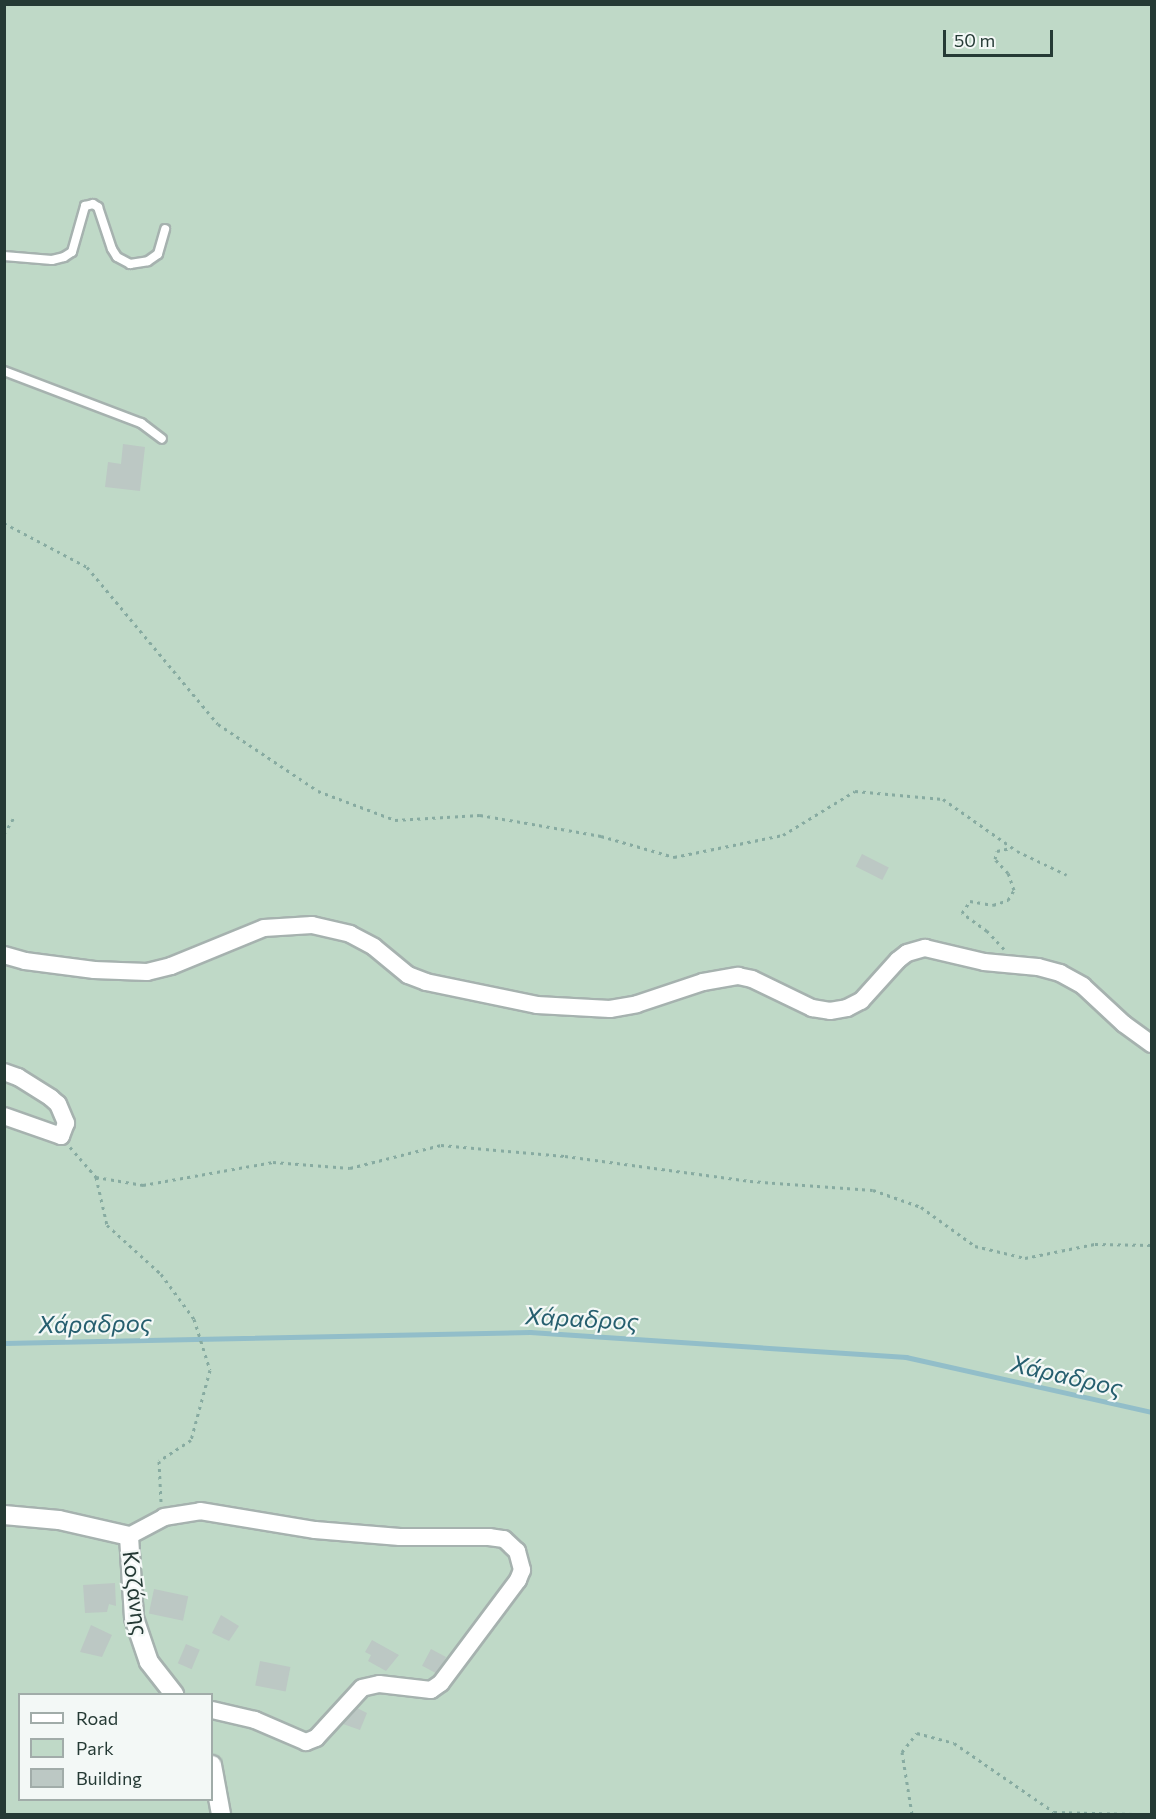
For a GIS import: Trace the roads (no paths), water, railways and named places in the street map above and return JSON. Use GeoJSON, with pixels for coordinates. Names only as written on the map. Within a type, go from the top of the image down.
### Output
{"type":"FeatureCollection","features":[{"type":"Feature","properties":{"kind":"street"},"geometry":{"type":"LineString","coordinates":[[4,955],[25,961],[94,970],[147,972],[171,966],[264,928],[312,925],[350,934],[374,947],[408,975],[426,982],[537,1005],[585,1009],[637,1004],[703,982],[738,976],[752,979],[812,1008],[830,1011],[847,1008],[861,1001],[898,960],[916,949],[936,949],[984,962],[1049,969],[1072,978],[1152,1044]]}},
{"type":"Feature","properties":{"kind":"street"},"geometry":{"type":"LineString","coordinates":[[4,1072],[18,1077],[58,1104],[66,1124],[61,1136],[4,1116]]}},
{"type":"Feature","properties":{"kind":"street"},"geometry":{"type":"LineString","coordinates":[[129,1536],[164,1517],[200,1511],[315,1530],[400,1537],[489,1537],[504,1539],[513,1544],[521,1561],[519,1580],[441,1683],[431,1690],[379,1684],[362,1688],[316,1738],[306,1742],[255,1720],[213,1710]]}},
{"type":"Feature","properties":{"kind":"street","name":"Κοζάνης"},"geometry":{"type":"LineString","coordinates":[[4,1515],[59,1521],[129,1536],[130,1585],[136,1626],[149,1662],[172,1693]]}},
{"type":"Feature","properties":{"kind":"street"},"geometry":{"type":"LineString","coordinates":[[213,1771],[221,1815]]}},
{"type":"Feature","properties":{"kind":"lane"},"geometry":{"type":"LineString","coordinates":[[4,256],[52,260],[64,257],[72,252],[85,206],[93,204],[98,207],[112,249],[117,256],[130,264],[148,261],[158,254],[165,229]]}},
{"type":"Feature","properties":{"kind":"lane"},"geometry":{"type":"LineString","coordinates":[[4,371],[141,423],[162,440]]}},
{"type":"Feature","properties":{"kind":"waterway","name":"Χάραδρος"},"geometry":{"type":"LineString","coordinates":[[4,1343],[530,1332],[906,1357],[1152,1412]]}}]}
